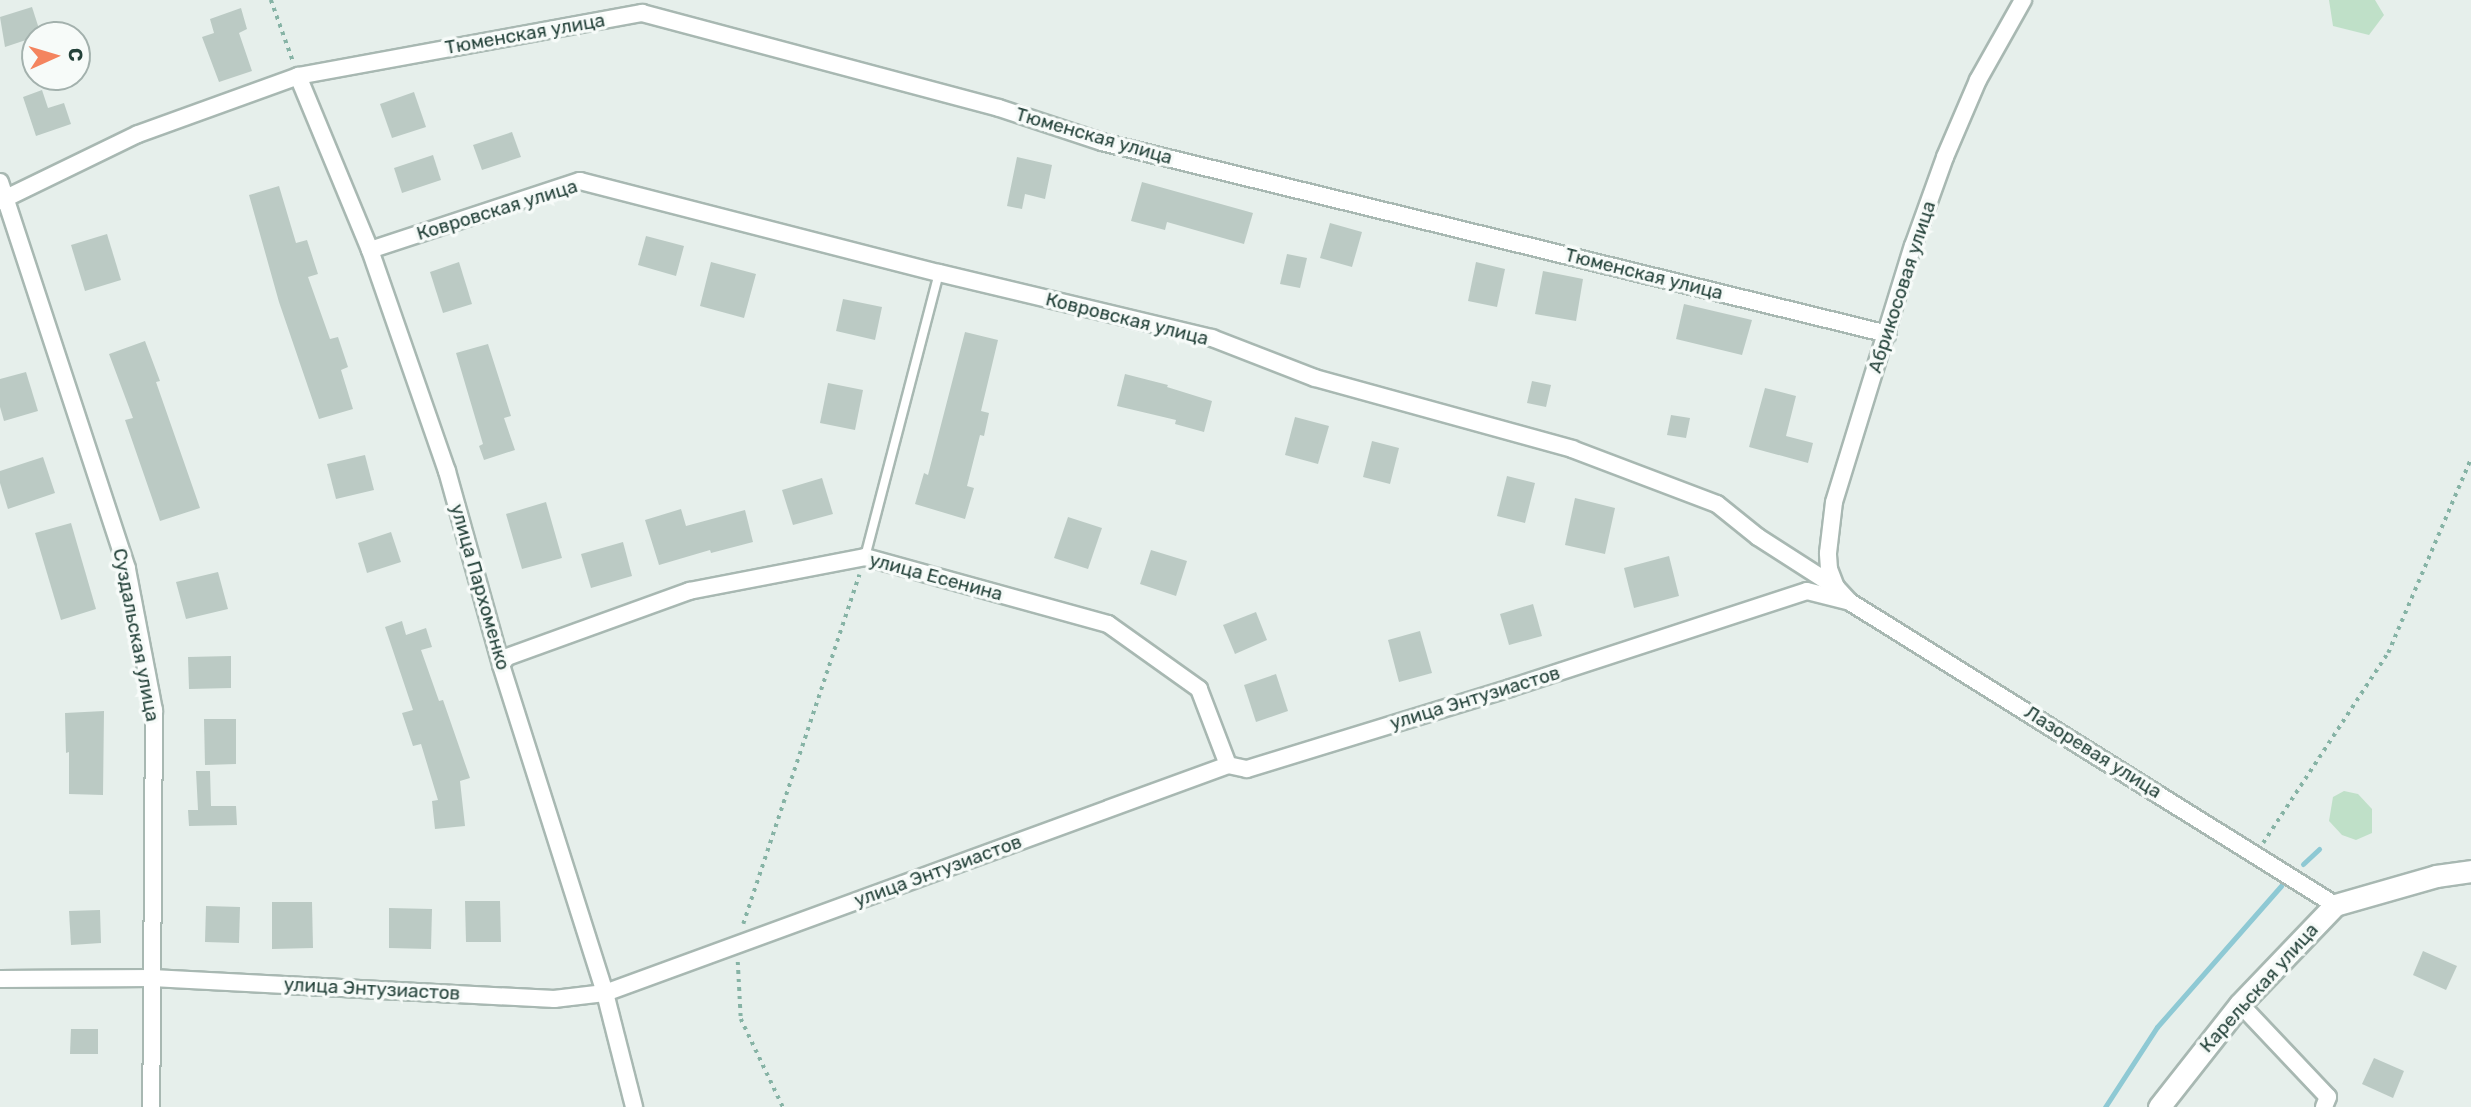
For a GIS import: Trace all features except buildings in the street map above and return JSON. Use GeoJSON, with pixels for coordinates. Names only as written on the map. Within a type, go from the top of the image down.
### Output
{"type":"FeatureCollection","features":[{"type":"Feature","properties":{"kind":"main road"},"geometry":{"type":"LineString","coordinates":[[2335,905],[2436,876],[2471,871]]}},
{"type":"Feature","properties":{"kind":"main road","name":"Карельская улица"},"geometry":{"type":"LineString","coordinates":[[2159,1107],[2239,1004],[2335,905]]}},
{"type":"Feature","properties":{"kind":"street","name":"Абрикосовая улица"},"geometry":{"type":"LineString","coordinates":[[1836,587],[1829,569],[1828,533],[1834,502],[1913,246],[1945,157],[1978,80],[2022,0]]}},
{"type":"Feature","properties":{"kind":"street","name":"Тюменская улица"},"geometry":{"type":"LineString","coordinates":[[2,201],[138,134],[298,76],[642,13],[999,108],[1102,142],[1888,334]]}},
{"type":"Feature","properties":{"kind":"street","name":"улица Пархоменко"},"geometry":{"type":"LineString","coordinates":[[298,76],[370,250],[447,471],[501,665],[605,993],[634,1107]]}},
{"type":"Feature","properties":{"kind":"street","name":"Ковровская улица"},"geometry":{"type":"LineString","coordinates":[[370,250],[580,181],[940,273],[1212,338],[1315,378],[1572,449],[1717,504],[1758,537],[1836,587],[1850,602]]}},
{"type":"Feature","properties":{"kind":"street","name":"Суздальская улица"},"geometry":{"type":"LineString","coordinates":[[0,182],[2,201],[127,569],[154,710],[151,1107]]}},
{"type":"Feature","properties":{"kind":"street","name":"улица Есенина"},"geometry":{"type":"LineString","coordinates":[[501,665],[507,657],[689,591],[865,557],[1108,624],[1199,689],[1228,765]]}},
{"type":"Feature","properties":{"kind":"street","name":"улица Энтузиастов"},"geometry":{"type":"LineString","coordinates":[[0,979],[152,978],[554,999],[605,993],[1228,765],[1247,769],[1510,688],[1807,591],[1850,602]]}},
{"type":"Feature","properties":{"kind":"street","name":"Лазоревая улица"},"geometry":{"type":"LineString","coordinates":[[1850,602],[2256,853],[2335,905]]}},
{"type":"Feature","properties":{"kind":"street"},"geometry":{"type":"LineString","coordinates":[[2239,1004],[2328,1097],[2324,1107]]}},
{"type":"Feature","properties":{"kind":"lane"},"geometry":{"type":"LineString","coordinates":[[865,557],[940,273]]}},
{"type":"Feature","properties":{"kind":"path"},"geometry":{"type":"LineString","coordinates":[[271,0],[298,76]]}},
{"type":"Feature","properties":{"kind":"path"},"geometry":{"type":"LineString","coordinates":[[2256,853],[2388,653],[2471,458]]}},
{"type":"Feature","properties":{"kind":"path"},"geometry":{"type":"LineString","coordinates":[[783,1107],[741,1019],[737,945],[865,557]]}},
{"type":"Feature","properties":{"kind":"green space"},"geometry":{"type":"Polygon","coordinates":[[[2329,0],[2375,0],[2384,15],[2369,35],[2333,26],[2329,0]]]}},
{"type":"Feature","properties":{"kind":"green space"},"geometry":{"type":"Polygon","coordinates":[[[2344,791],[2358,794],[2372,809],[2372,833],[2356,840],[2342,835],[2329,821],[2333,797],[2344,791]]]}},
{"type":"Feature","properties":{"kind":"waterway"},"geometry":{"type":"LineString","coordinates":[[2303,864],[2319,849]]}},
{"type":"Feature","properties":{"kind":"waterway"},"geometry":{"type":"LineString","coordinates":[[2105,1107],[2157,1027],[2281,886]]}}]}
